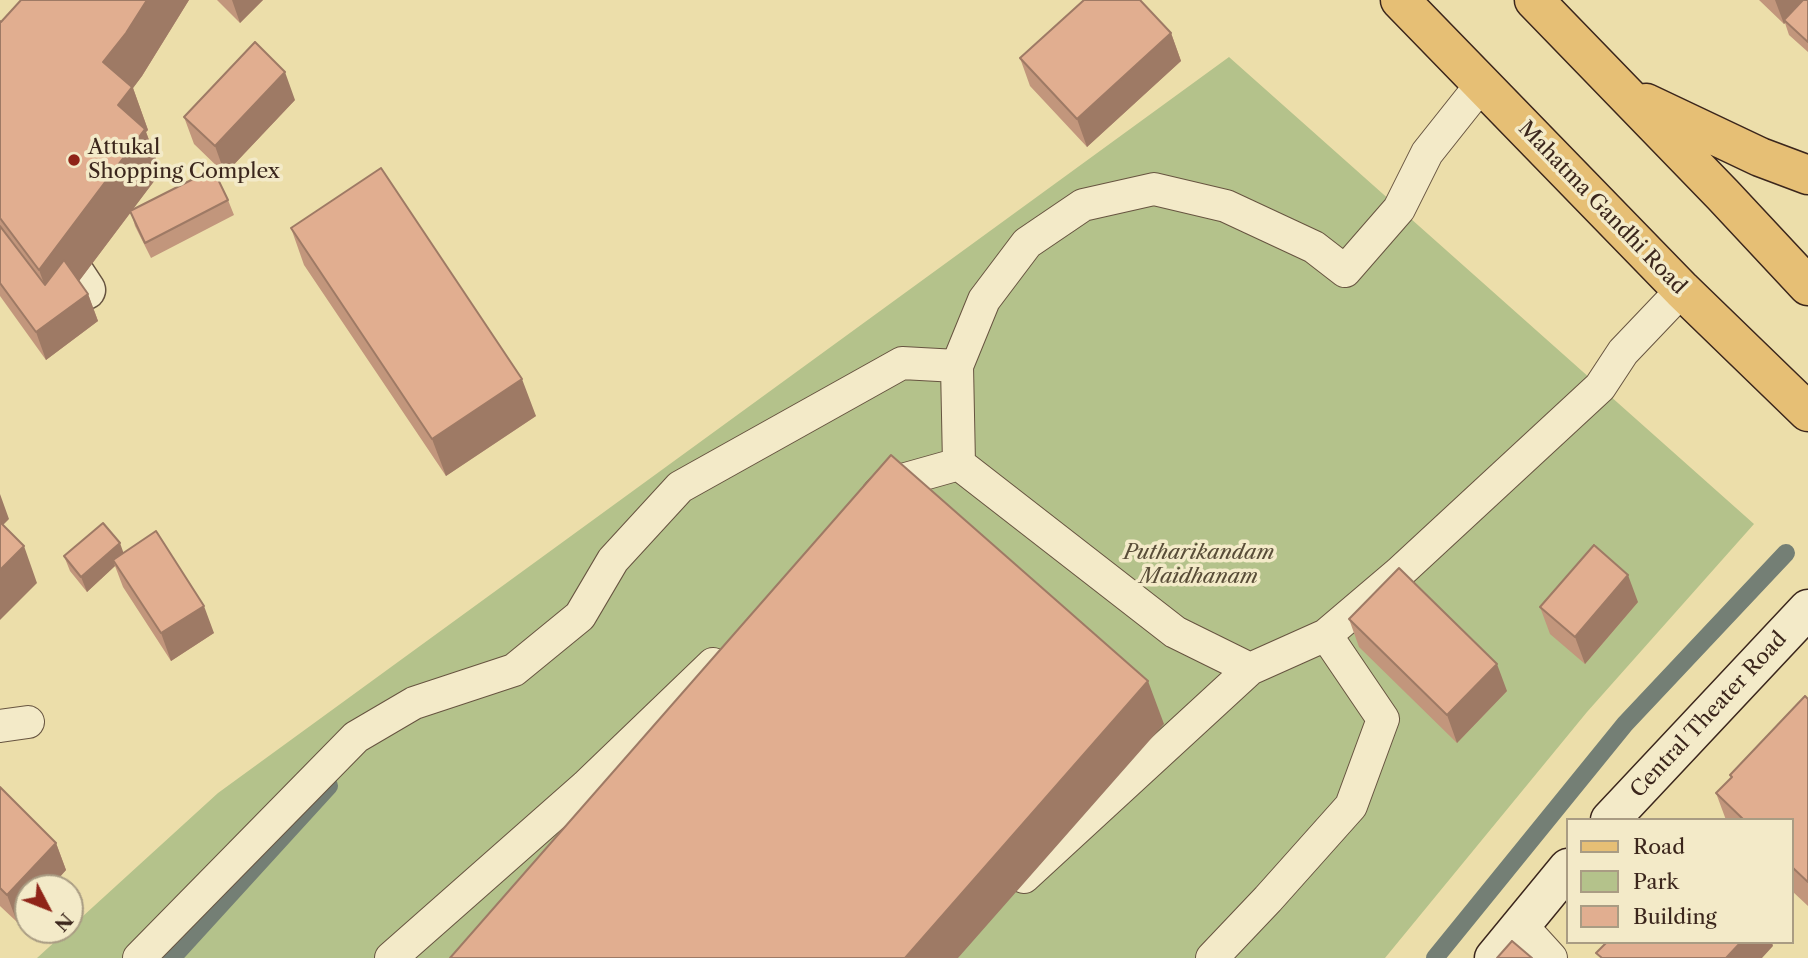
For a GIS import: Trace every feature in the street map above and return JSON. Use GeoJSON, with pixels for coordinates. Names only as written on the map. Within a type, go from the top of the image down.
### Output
{"type":"FeatureCollection","features":[{"type":"Feature","properties":{"kind":"main road","name":"Mahatma Gandhi Road"},"geometry":{"type":"LineString","coordinates":[[1400,0],[1682,290],[1808,412]]}},
{"type":"Feature","properties":{"kind":"main road"},"geometry":{"type":"LineString","coordinates":[[1534,0],[1808,286]]}},
{"type":"Feature","properties":{"kind":"main road"},"geometry":{"type":"LineString","coordinates":[[1625,93],[1760,157],[1808,175]]}},
{"type":"Feature","properties":{"kind":"street"},"geometry":{"type":"LineString","coordinates":[[0,194],[57,246],[86,290]]}},
{"type":"Feature","properties":{"kind":"street","name":"Central Theater Road"},"geometry":{"type":"LineString","coordinates":[[1611,818],[1808,609]]}},
{"type":"Feature","properties":{"kind":"street"},"geometry":{"type":"LineString","coordinates":[[1493,958],[1566,870]]}},
{"type":"Feature","properties":{"kind":"lane"},"geometry":{"type":"LineString","coordinates":[[959,464],[957,366],[984,300],[1027,243],[1083,205],[1154,189],[1226,206],[1314,247],[1345,271],[1399,209],[1427,153],[1481,85]]}},
{"type":"Feature","properties":{"kind":"lane"},"geometry":{"type":"LineString","coordinates":[[1006,893],[1250,669],[1326,635],[1399,573],[1600,387],[1623,352],[1682,290]]}},
{"type":"Feature","properties":{"kind":"lane"},"geometry":{"type":"LineString","coordinates":[[139,958],[356,737],[414,703],[514,670],[580,616],[613,560],[680,487],[902,363],[957,366]]}},
{"type":"Feature","properties":{"kind":"lane"},"geometry":{"type":"LineString","coordinates":[[859,514],[888,484],[959,464]]}},
{"type":"Feature","properties":{"kind":"lane"},"geometry":{"type":"LineString","coordinates":[[959,464],[1175,632],[1250,669]]}},
{"type":"Feature","properties":{"kind":"lane"},"geometry":{"type":"LineString","coordinates":[[1212,958],[1351,806],[1383,719],[1326,635]]}},
{"type":"Feature","properties":{"kind":"lane"},"geometry":{"type":"LineString","coordinates":[[391,958],[586,786],[732,644]]}},
{"type":"Feature","properties":{"kind":"lane"},"geometry":{"type":"LineString","coordinates":[[1521,925],[1551,958]]}},
{"type":"Feature","properties":{"kind":"green space","name":"Putharikandam Maidhanam"},"geometry":{"type":"Polygon","coordinates":[[[1229,57],[1754,524],[1587,712],[1385,958],[37,958],[52,944],[84,944],[84,915],[218,793],[1229,57]]]}},
{"type":"Feature","properties":{"kind":"building","name":"Attukal Shopping Complex"},"geometry":{"type":"Polygon","coordinates":[[[21,0],[147,0],[103,62],[132,87],[118,105],[145,129],[39,270],[0,218],[0,21],[21,0]]]}},
{"type":"Feature","properties":{"kind":"building"},"geometry":{"type":"Polygon","coordinates":[[[1084,0],[1140,0],[1171,33],[1077,119],[1020,58],[1084,0]]]}},
{"type":"Feature","properties":{"kind":"building"},"geometry":{"type":"Polygon","coordinates":[[[1803,0],[1808,0],[1808,42],[1784,20],[1803,0]]]}},
{"type":"Feature","properties":{"kind":"building"},"geometry":{"type":"Polygon","coordinates":[[[255,42],[285,72],[215,146],[184,117],[255,42]]]}},
{"type":"Feature","properties":{"kind":"building"},"geometry":{"type":"Polygon","coordinates":[[[381,168],[522,379],[432,439],[291,228],[381,168]]]}},
{"type":"Feature","properties":{"kind":"building"},"geometry":{"type":"Polygon","coordinates":[[[213,169],[228,200],[145,243],[130,211],[213,169]]]}},
{"type":"Feature","properties":{"kind":"building"},"geometry":{"type":"Polygon","coordinates":[[[0,226],[45,285],[64,260],[88,294],[36,332],[0,283],[0,226]]]}},
{"type":"Feature","properties":{"kind":"building"},"geometry":{"type":"Polygon","coordinates":[[[891,455],[1148,681],[905,958],[450,958],[891,455]]]}},
{"type":"Feature","properties":{"kind":"building"},"geometry":{"type":"Polygon","coordinates":[[[0,522],[24,546],[0,570],[0,522]]]}},
{"type":"Feature","properties":{"kind":"building"},"geometry":{"type":"Polygon","coordinates":[[[103,523],[120,543],[81,577],[64,556],[103,523]]]}},
{"type":"Feature","properties":{"kind":"building"},"geometry":{"type":"Polygon","coordinates":[[[156,531],[204,606],[161,633],[113,560],[156,531]]]}},
{"type":"Feature","properties":{"kind":"building"},"geometry":{"type":"Polygon","coordinates":[[[1594,545],[1628,575],[1575,637],[1540,607],[1594,545]]]}},
{"type":"Feature","properties":{"kind":"building"},"geometry":{"type":"Polygon","coordinates":[[[1399,568],[1497,664],[1447,715],[1349,619],[1399,568]]]}},
{"type":"Feature","properties":{"kind":"building"},"geometry":{"type":"Polygon","coordinates":[[[1805,696],[1808,699],[1808,882],[1794,869],[1794,818],[1742,818],[1716,793],[1732,777],[1730,775],[1805,696]]]}},
{"type":"Feature","properties":{"kind":"building"},"geometry":{"type":"Polygon","coordinates":[[[0,787],[56,843],[27,874],[14,874],[14,888],[7,895],[0,888],[0,787]]]}},
{"type":"Feature","properties":{"kind":"building"},"geometry":{"type":"Polygon","coordinates":[[[1512,941],[1532,958],[1497,958],[1512,941]]]}},
{"type":"Feature","properties":{"kind":"building"},"geometry":{"type":"Polygon","coordinates":[[[1605,944],[1739,944],[1726,958],[1602,958],[1596,953],[1605,944]]]}},
{"type":"Feature","properties":{"kind":"waterway"},"geometry":{"type":"LineString","coordinates":[[1435,958],[1625,724],[1786,553]]}},
{"type":"Feature","properties":{"kind":"waterway"},"geometry":{"type":"LineString","coordinates":[[172,958],[329,786]]}},
{"type":"Feature","properties":{"kind":"place","name":"Attukal Shopping Complex"},"geometry":{"type":"Point","coordinates":[74,160]}}]}
